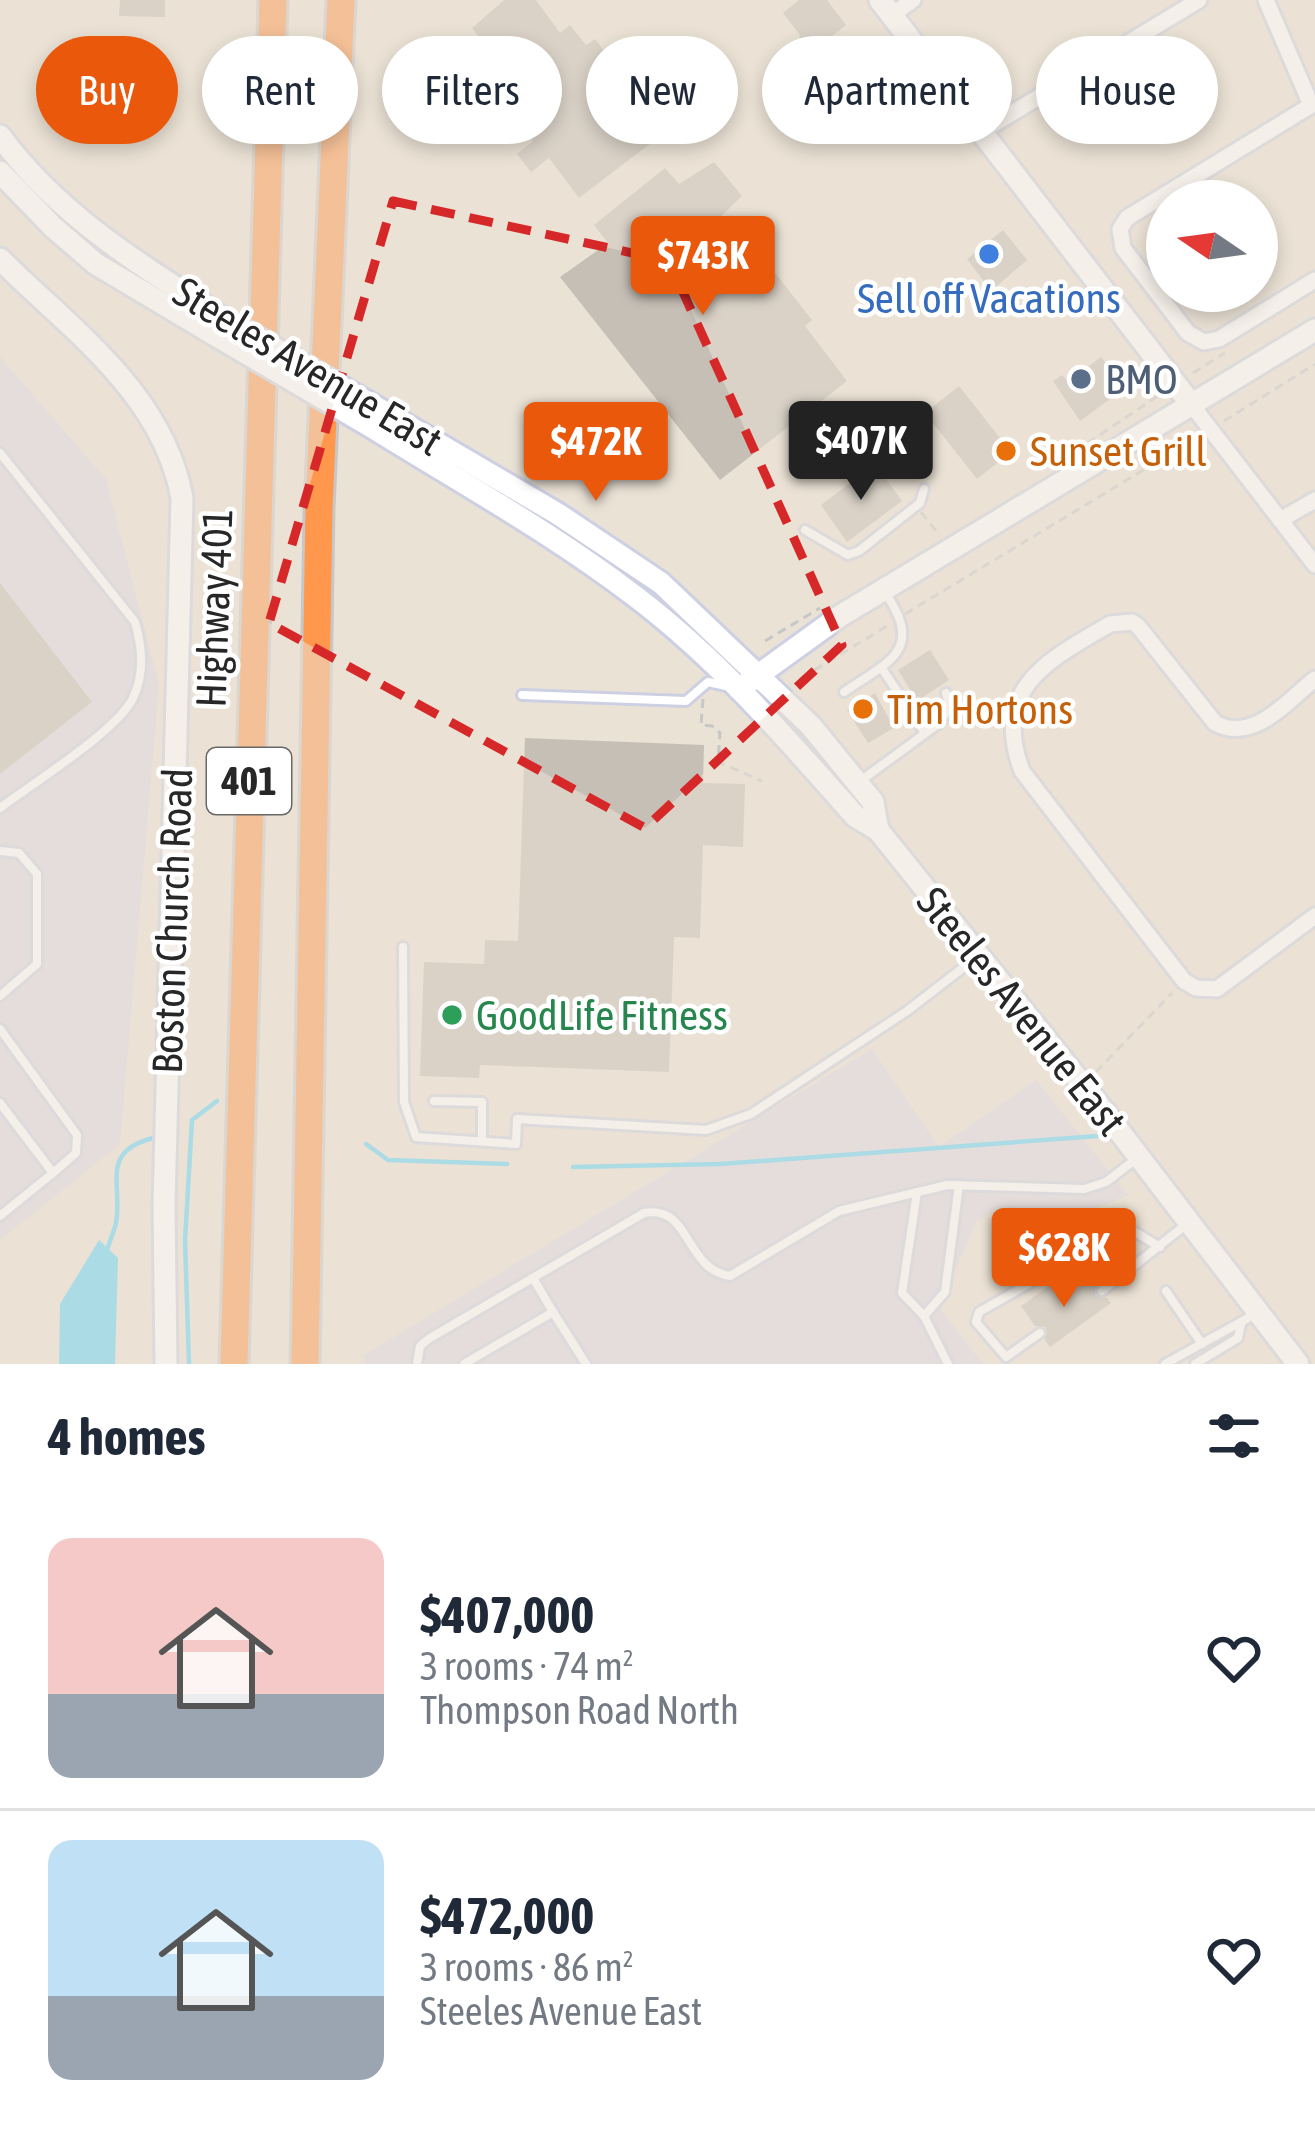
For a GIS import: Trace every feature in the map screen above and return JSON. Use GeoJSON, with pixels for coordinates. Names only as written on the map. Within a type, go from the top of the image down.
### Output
{"type":"FeatureCollection","features":[{"type":"Feature","properties":{"kind":"highway","name":"Highway 401"},"geometry":{"type":"LineString","coordinates":[[234,1364],[273,0]]}},
{"type":"Feature","properties":{"kind":"highway","name":"401"},"geometry":{"type":"LineString","coordinates":[[304,1364],[319,509],[340,0]]}},
{"type":"Feature","properties":{"kind":"main road"},"geometry":{"type":"LineString","coordinates":[[886,8],[907,36]]}},
{"type":"Feature","properties":{"kind":"main road","name":"Steeles Avenue East"},"geometry":{"type":"LineString","coordinates":[[0,136],[49,193],[96,236],[223,329]]}},
{"type":"Feature","properties":{"kind":"main road"},"geometry":{"type":"LineString","coordinates":[[990,144],[1191,404]]}},
{"type":"Feature","properties":{"kind":"main road","name":"Steeles Avenue East"},"geometry":{"type":"LineString","coordinates":[[0,172],[52,227],[96,264],[558,514],[661,583],[811,726],[873,802],[878,830]]}},
{"type":"Feature","properties":{"kind":"main road","name":"Boston Church Road"},"geometry":{"type":"LineString","coordinates":[[0,259],[124,379],[164,438],[182,498],[164,1205],[166,1364]]}},
{"type":"Feature","properties":{"kind":"main road"},"geometry":{"type":"LineString","coordinates":[[739,689],[883,590],[1315,330]]}},
{"type":"Feature","properties":{"kind":"main road","name":"Steeles Avenue East"},"geometry":{"type":"LineString","coordinates":[[377,419],[636,596],[739,689],[856,816],[878,830],[1189,1222],[1250,1317],[1298,1364]]}},
{"type":"Feature","properties":{"kind":"street"},"geometry":{"type":"LineString","coordinates":[[886,8],[913,0]]}},
{"type":"Feature","properties":{"kind":"street"},"geometry":{"type":"LineString","coordinates":[[1012,113],[1199,0]]}},
{"type":"Feature","properties":{"kind":"street"},"geometry":{"type":"LineString","coordinates":[[1266,0],[1313,104],[1126,218],[1120,238],[1195,340],[1219,339],[1315,280]]}},
{"type":"Feature","properties":{"kind":"street"},"geometry":{"type":"LineString","coordinates":[[1191,404],[1315,565]]}},
{"type":"Feature","properties":{"kind":"street"},"geometry":{"type":"LineString","coordinates":[[1280,520],[1315,500]]}},
{"type":"Feature","properties":{"kind":"street"},"geometry":{"type":"LineString","coordinates":[[1315,680],[1263,721],[1232,730],[1216,722],[1138,626],[1110,624],[1042,666],[1022,689],[1013,717],[1012,745],[1022,771],[1184,981],[1196,988],[1217,989],[1315,916]]}},
{"type":"Feature","properties":{"kind":"lane"},"geometry":{"type":"LineString","coordinates":[[0,454],[135,622],[142,648],[133,700],[116,720],[0,808]]}},
{"type":"Feature","properties":{"kind":"lane"},"geometry":{"type":"LineString","coordinates":[[805,530],[848,554],[859,551],[916,506],[923,499],[923,489]]}},
{"type":"Feature","properties":{"kind":"lane"},"geometry":{"type":"LineString","coordinates":[[844,692],[900,651],[905,637],[900,618],[883,590]]}},
{"type":"Feature","properties":{"kind":"lane"},"geometry":{"type":"LineString","coordinates":[[881,668],[925,733]]}},
{"type":"Feature","properties":{"kind":"lane"},"geometry":{"type":"LineString","coordinates":[[522,695],[686,701],[708,682],[739,689]]}},
{"type":"Feature","properties":{"kind":"lane"},"geometry":{"type":"LineString","coordinates":[[857,783],[946,715],[946,693]]}},
{"type":"Feature","properties":{"kind":"lane"},"geometry":{"type":"LineString","coordinates":[[0,851],[19,853],[37,874],[37,964],[0,996]]}},
{"type":"Feature","properties":{"kind":"lane"},"geometry":{"type":"LineString","coordinates":[[403,947],[404,1102],[416,1137],[516,1144],[517,1119],[706,1130],[751,1114],[908,1011],[978,957]]}},
{"type":"Feature","properties":{"kind":"lane"},"geometry":{"type":"LineString","coordinates":[[0,1029],[77,1136],[76,1153],[0,1216]]}},
{"type":"Feature","properties":{"kind":"lane"},"geometry":{"type":"LineString","coordinates":[[434,1101],[482,1102],[482,1142]]}},
{"type":"Feature","properties":{"kind":"lane"},"geometry":{"type":"LineString","coordinates":[[0,1103],[53,1173]]}},
{"type":"Feature","properties":{"kind":"lane"},"geometry":{"type":"LineString","coordinates":[[417,1364],[420,1346],[644,1213],[659,1210],[674,1218],[702,1264],[713,1274],[730,1276],[839,1211],[959,1185],[1084,1189],[1106,1182],[1138,1157]]}},
{"type":"Feature","properties":{"kind":"lane"},"geometry":{"type":"LineString","coordinates":[[924,1316],[945,1292],[959,1185]]}},
{"type":"Feature","properties":{"kind":"lane"},"geometry":{"type":"LineString","coordinates":[[916,1192],[902,1293],[924,1316],[949,1364]]}},
{"type":"Feature","properties":{"kind":"lane"},"geometry":{"type":"LineString","coordinates":[[1102,1291],[1189,1222]]}},
{"type":"Feature","properties":{"kind":"lane"},"geometry":{"type":"LineString","coordinates":[[1040,1333],[1006,1357],[976,1322],[979,1312],[1044,1275],[1064,1275],[1135,1232],[1160,1247]]}},
{"type":"Feature","properties":{"kind":"lane"},"geometry":{"type":"LineString","coordinates":[[533,1278],[586,1364]]}},
{"type":"Feature","properties":{"kind":"lane"},"geometry":{"type":"LineString","coordinates":[[1166,1291],[1202,1344]]}},
{"type":"Feature","properties":{"kind":"lane"},"geometry":{"type":"LineString","coordinates":[[464,1364],[553,1312]]}},
{"type":"Feature","properties":{"kind":"lane"},"geometry":{"type":"LineString","coordinates":[[1165,1364],[1250,1317]]}},
{"type":"Feature","properties":{"kind":"lane"},"geometry":{"type":"LineString","coordinates":[[1195,1364],[1238,1338],[1250,1317]]}},
{"type":"Feature","properties":{"kind":"path"},"geometry":{"type":"LineString","coordinates":[[1064,460],[1233,348]]}},
{"type":"Feature","properties":{"kind":"path"},"geometry":{"type":"LineString","coordinates":[[1225,421],[1315,364]]}},
{"type":"Feature","properties":{"kind":"path"},"geometry":{"type":"LineString","coordinates":[[802,678],[1198,436]]}},
{"type":"Feature","properties":{"kind":"path"},"geometry":{"type":"LineString","coordinates":[[916,506],[940,536],[952,531]]}},
{"type":"Feature","properties":{"kind":"path"},"geometry":{"type":"LineString","coordinates":[[764,641],[827,604]]}},
{"type":"Feature","properties":{"kind":"path"},"geometry":{"type":"LineString","coordinates":[[704,685],[701,725],[720,733],[718,762],[762,781]]}},
{"type":"Feature","properties":{"kind":"path"},"geometry":{"type":"LineString","coordinates":[[1082,1087],[1184,981]]}},
{"type":"Feature","properties":{"kind":"highlighted area"},"geometry":{"type":"Polygon","coordinates":[[[393,201],[669,261],[842,645],[645,828],[269,623],[393,201]]]}},
{"type":"Feature","properties":{"kind":"shaded area"},"geometry":{"type":"Polygon","coordinates":[[[0,357],[106,479],[159,685],[120,1144],[0,1240],[0,357]]]}},
{"type":"Feature","properties":{"kind":"shaded area"},"geometry":{"type":"Polygon","coordinates":[[[872,1049],[939,1147],[1036,1080],[1128,1195],[1094,1209],[997,1209],[977,1221],[939,1307],[983,1364],[365,1364],[364,1355],[872,1049]]]}},
{"type":"Feature","properties":{"kind":"water"},"geometry":{"type":"Polygon","coordinates":[[[99,1240],[118,1258],[115,1364],[59,1364],[60,1304],[99,1240]]]}},
{"type":"Feature","properties":{"kind":"building"},"geometry":{"type":"Polygon","coordinates":[[[120,0],[165,0],[165,17],[119,16],[120,0]]]}},
{"type":"Feature","properties":{"kind":"building"},"geometry":{"type":"Polygon","coordinates":[[[504,0],[536,0],[560,33],[570,25],[586,45],[586,144],[650,144],[579,198],[549,158],[531,172],[517,154],[529,144],[562,144],[562,36],[478,36],[472,28],[504,0]]]}},
{"type":"Feature","properties":{"kind":"building"},"geometry":{"type":"Polygon","coordinates":[[[799,0],[827,0],[846,25],[832,36],[800,36],[783,13],[799,0]]]}},
{"type":"Feature","properties":{"kind":"building"},"geometry":{"type":"Polygon","coordinates":[[[714,162],[742,196],[718,219],[741,248],[750,241],[812,320],[805,326],[847,381],[720,480],[560,277],[608,243],[594,225],[665,168],[679,184],[714,162]]]}},
{"type":"Feature","properties":{"kind":"building"},"geometry":{"type":"Polygon","coordinates":[[[1003,230],[1027,260],[991,291],[967,259],[1003,230]]]}},
{"type":"Feature","properties":{"kind":"building"},"geometry":{"type":"Polygon","coordinates":[[[1101,357],[1121,381],[1121,391],[1080,421],[1053,381],[1062,375],[1068,382],[1101,357]]]}},
{"type":"Feature","properties":{"kind":"building"},"geometry":{"type":"Polygon","coordinates":[[[959,386],[1011,452],[977,479],[925,413],[959,386]]]}},
{"type":"Feature","properties":{"kind":"building"},"geometry":{"type":"Polygon","coordinates":[[[875,464],[902,501],[847,542],[821,505],[875,464]]]}},
{"type":"Feature","properties":{"kind":"building"},"geometry":{"type":"Polygon","coordinates":[[[0,583],[92,702],[0,774],[0,583]]]}},
{"type":"Feature","properties":{"kind":"building"},"geometry":{"type":"Polygon","coordinates":[[[930,650],[949,680],[917,701],[898,670],[930,650]]]}},
{"type":"Feature","properties":{"kind":"building"},"geometry":{"type":"Polygon","coordinates":[[[875,693],[894,728],[868,743],[847,710],[875,693]]]}},
{"type":"Feature","properties":{"kind":"building"},"geometry":{"type":"Polygon","coordinates":[[[525,738],[704,745],[703,783],[745,784],[743,847],[703,845],[700,938],[674,937],[669,1072],[480,1065],[479,1078],[420,1076],[424,962],[484,964],[485,940],[518,941],[525,738]]]}},
{"type":"Feature","properties":{"kind":"building"},"geometry":{"type":"Polygon","coordinates":[[[1092,1277],[1097,1284],[1095,1295],[1111,1303],[1050,1347],[1046,1327],[1035,1326],[1021,1306],[1052,1284],[1063,1299],[1092,1277]]]}},
{"type":"Feature","properties":{"kind":"waterway"},"geometry":{"type":"LineString","coordinates":[[189,1364],[185,1240],[192,1120],[217,1101]]}},
{"type":"Feature","properties":{"kind":"waterway"},"geometry":{"type":"LineString","coordinates":[[573,1167],[720,1164],[1098,1136]]}},
{"type":"Feature","properties":{"kind":"waterway"},"geometry":{"type":"LineString","coordinates":[[107,1251],[116,1223],[119,1161],[136,1144],[153,1138]]}},
{"type":"Feature","properties":{"kind":"waterway"},"geometry":{"type":"LineString","coordinates":[[366,1144],[388,1160],[507,1164]]}},
{"type":"Feature","properties":{"kind":"place","name":"Sell off Vacations"},"geometry":{"type":"Point","coordinates":[989,254]}},
{"type":"Feature","properties":{"kind":"place","name":"BMO"},"geometry":{"type":"Point","coordinates":[1081,379]}},
{"type":"Feature","properties":{"kind":"place","name":"Sunset Grill"},"geometry":{"type":"Point","coordinates":[1006,451]}},
{"type":"Feature","properties":{"kind":"place","name":"Tim Hortons"},"geometry":{"type":"Point","coordinates":[863,709]}},
{"type":"Feature","properties":{"kind":"place","name":"GoodLife Fitness"},"geometry":{"type":"Point","coordinates":[452,1015]}}]}
